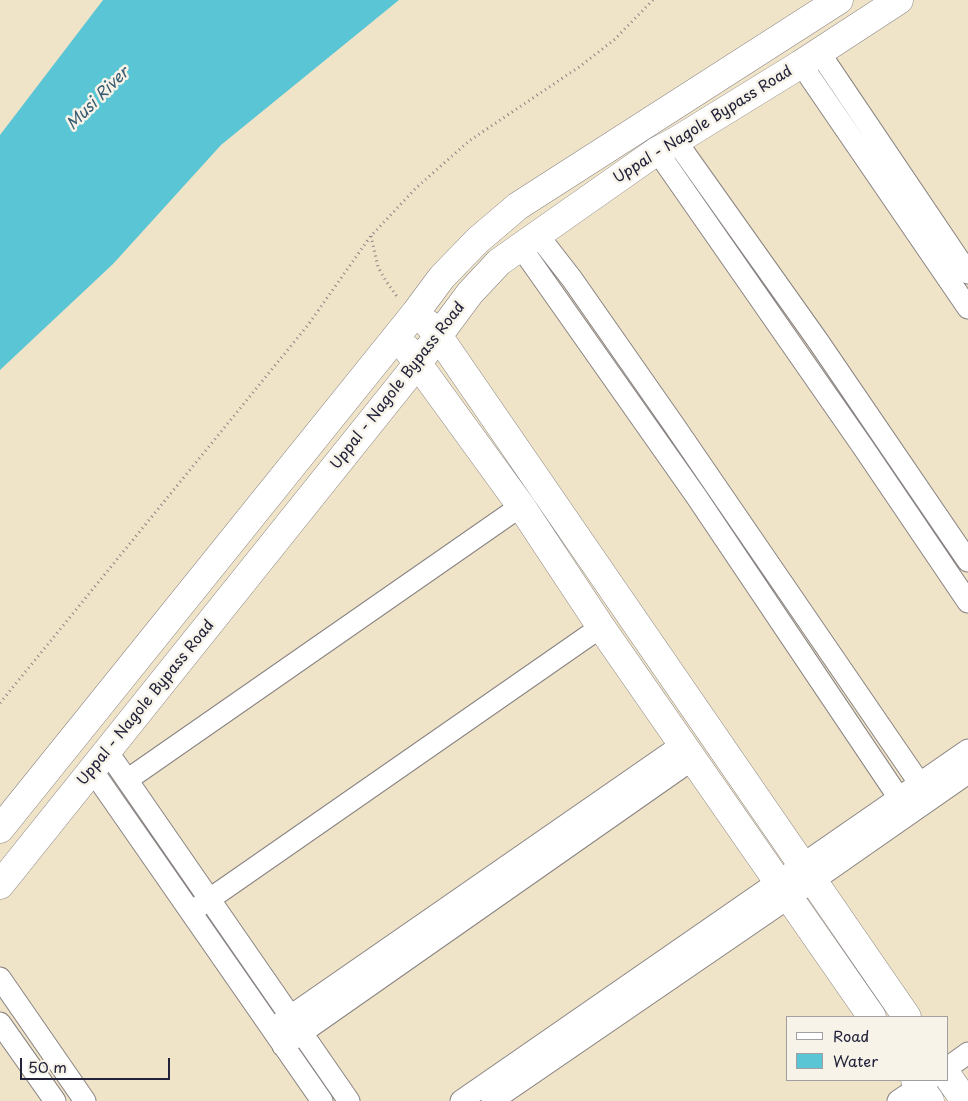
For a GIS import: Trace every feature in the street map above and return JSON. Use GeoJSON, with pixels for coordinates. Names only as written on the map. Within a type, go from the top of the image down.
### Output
{"type":"FeatureCollection","features":[{"type":"Feature","properties":{"kind":"street","name":"Uppal - Nagole Bypass Road"},"geometry":{"type":"LineString","coordinates":[[0,829],[396,337],[442,277],[472,246],[518,206],[839,0]]}},
{"type":"Feature","properties":{"kind":"street","name":"Uppal - Nagole Bypass Road"},"geometry":{"type":"LineString","coordinates":[[0,885],[439,337],[470,293],[500,262],[666,146],[810,58],[899,0]]}},
{"type":"Feature","properties":{"kind":"street"},"geometry":{"type":"LineString","coordinates":[[810,58],[968,273]]}},
{"type":"Feature","properties":{"kind":"street"},"geometry":{"type":"LineString","coordinates":[[810,58],[968,308]]}},
{"type":"Feature","properties":{"kind":"street"},"geometry":{"type":"LineString","coordinates":[[666,146],[818,340],[968,560]]}},
{"type":"Feature","properties":{"kind":"street"},"geometry":{"type":"LineString","coordinates":[[666,146],[863,447],[968,602]]}},
{"type":"Feature","properties":{"kind":"street"},"geometry":{"type":"LineString","coordinates":[[529,240],[572,279],[920,784]]}},
{"type":"Feature","properties":{"kind":"street"},"geometry":{"type":"LineString","coordinates":[[529,240],[696,496],[899,798]]}},
{"type":"Feature","properties":{"kind":"street"},"geometry":{"type":"LineString","coordinates":[[416,312],[439,337],[906,1016]]}},
{"type":"Feature","properties":{"kind":"street"},"geometry":{"type":"LineString","coordinates":[[396,337],[418,363],[521,506],[601,627],[871,1016]]}},
{"type":"Feature","properties":{"kind":"street"},"geometry":{"type":"LineString","coordinates":[[127,780],[521,506]]}},
{"type":"Feature","properties":{"kind":"street"},"geometry":{"type":"LineString","coordinates":[[191,912],[601,627]]}},
{"type":"Feature","properties":{"kind":"street"},"geometry":{"type":"LineString","coordinates":[[807,873],[899,798],[968,750]]}},
{"type":"Feature","properties":{"kind":"street"},"geometry":{"type":"LineString","coordinates":[[278,1037],[688,752]]}},
{"type":"Feature","properties":{"kind":"street"},"geometry":{"type":"LineString","coordinates":[[99,761],[127,780],[349,1101]]}},
{"type":"Feature","properties":{"kind":"street"},"geometry":{"type":"LineString","coordinates":[[99,761],[191,912],[322,1101]]}},
{"type":"Feature","properties":{"kind":"street"},"geometry":{"type":"LineString","coordinates":[[461,1101],[807,873],[968,773]]}},
{"type":"Feature","properties":{"kind":"street"},"geometry":{"type":"LineString","coordinates":[[492,1101],[783,889]]}},
{"type":"Feature","properties":{"kind":"street"},"geometry":{"type":"LineString","coordinates":[[0,978],[85,1101]]}},
{"type":"Feature","properties":{"kind":"street"},"geometry":{"type":"LineString","coordinates":[[0,1023],[55,1101]]}},
{"type":"Feature","properties":{"kind":"street"},"geometry":{"type":"LineString","coordinates":[[955,1087],[968,1053]]}},
{"type":"Feature","properties":{"kind":"path"},"geometry":{"type":"LineString","coordinates":[[0,703],[308,325],[371,236],[416,188],[469,141],[600,51],[614,40],[653,0]]}},
{"type":"Feature","properties":{"kind":"path"},"geometry":{"type":"LineString","coordinates":[[371,236],[378,267],[386,281],[403,303],[416,312]]}},
{"type":"Feature","properties":{"kind":"water","name":"Musi River"},"geometry":{"type":"Polygon","coordinates":[[[103,0],[399,0],[221,145],[113,264],[0,370],[0,135],[103,0]]]}}]}
